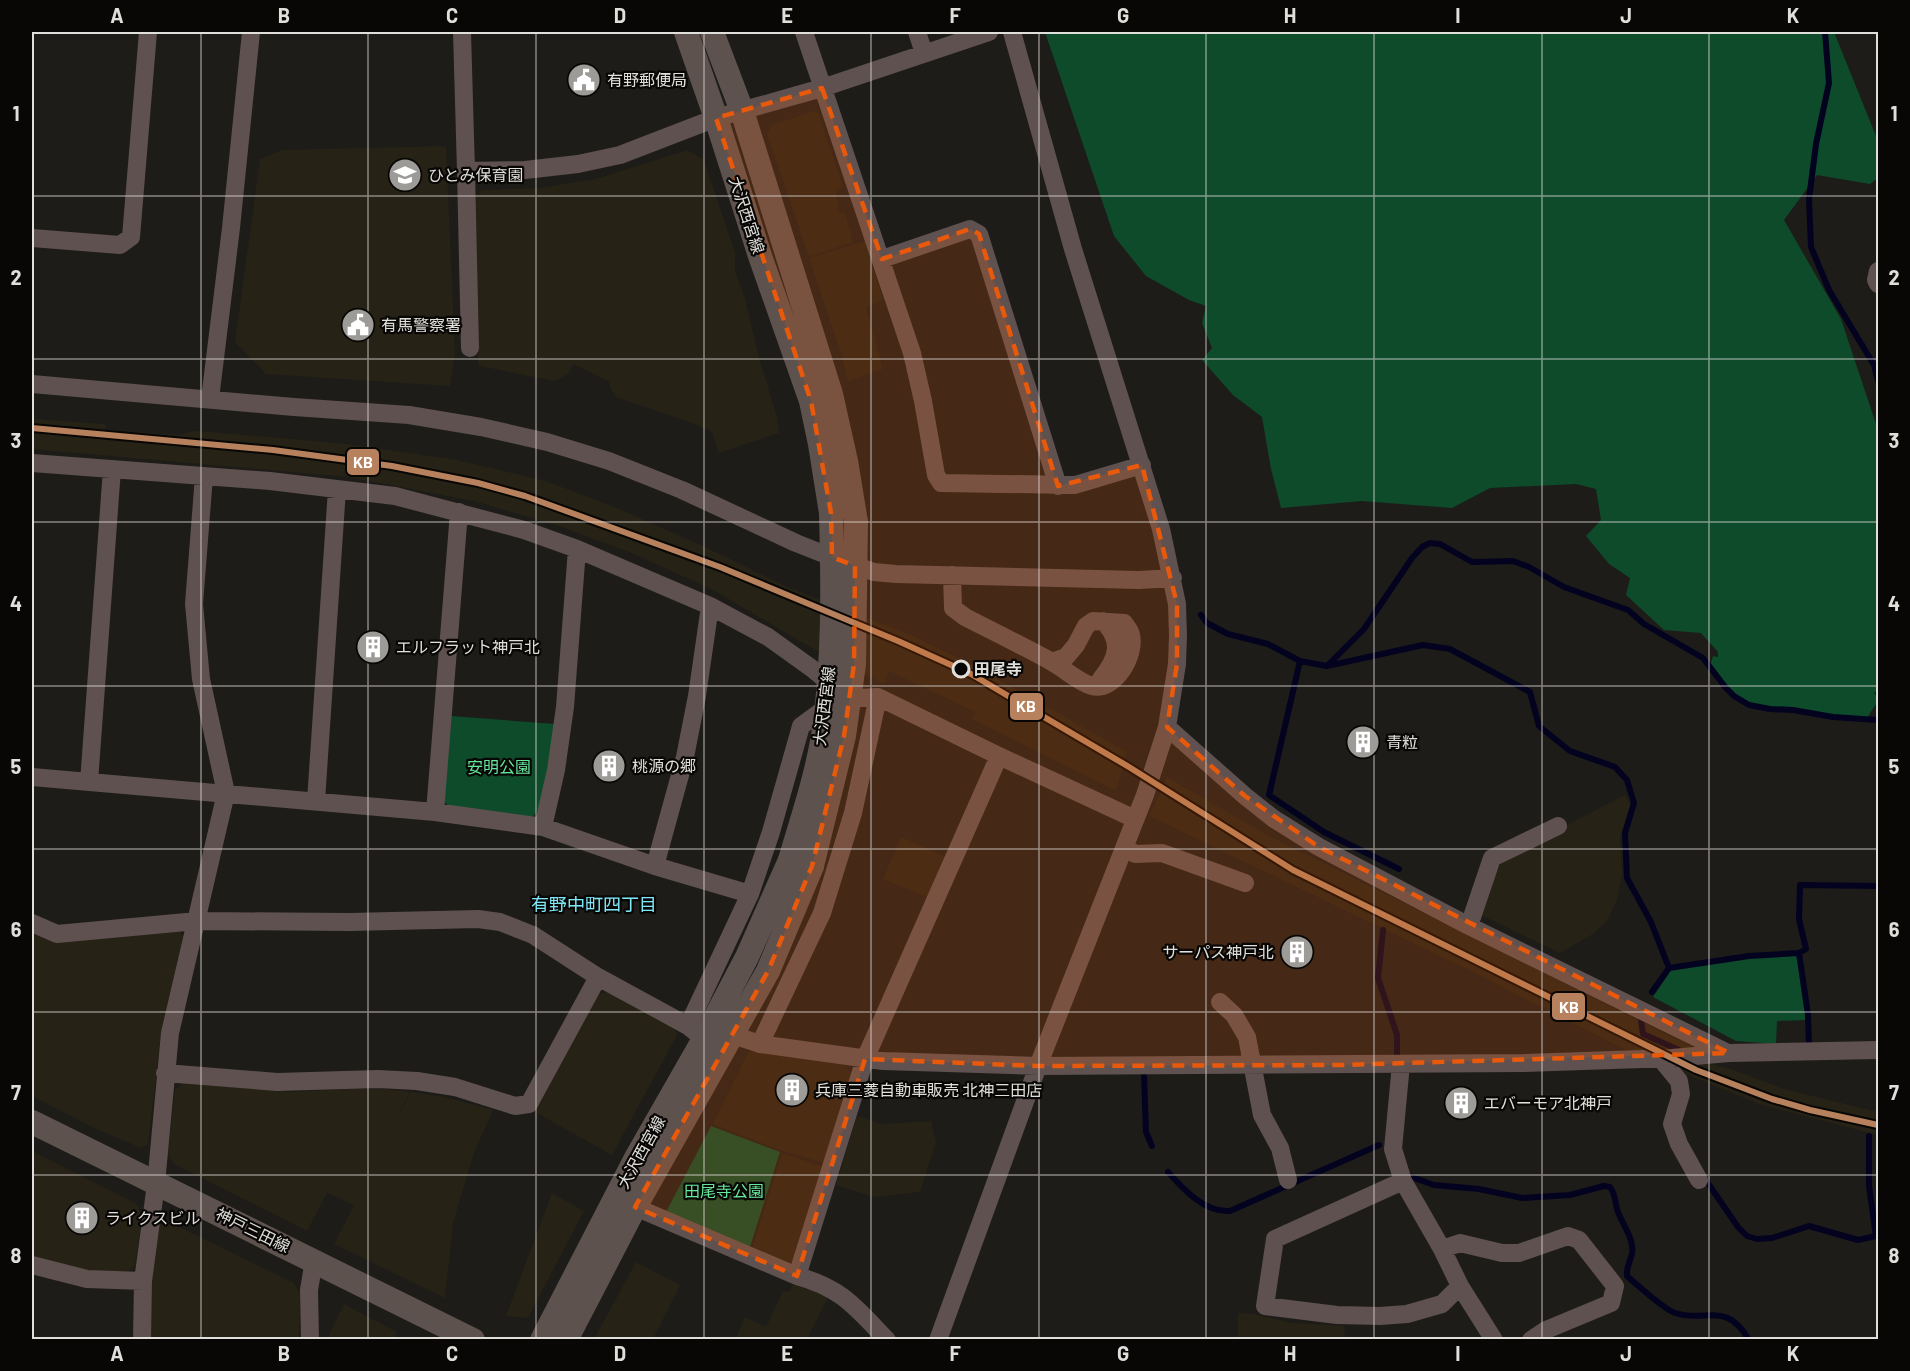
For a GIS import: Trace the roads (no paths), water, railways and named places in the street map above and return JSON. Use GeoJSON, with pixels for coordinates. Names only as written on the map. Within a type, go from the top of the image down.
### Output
{"type":"FeatureCollection","features":[{"type":"Feature","properties":{"kind":"main road","name":"大沢西宮線"},"geometry":{"type":"LineString","coordinates":[[542,1340],[636,1158],[696,1033],[747,957],[801,863],[806,806],[822,737],[828,683],[832,578],[831,513],[820,444],[810,401],[686,32]]}},
{"type":"Feature","properties":{"kind":"main road","name":"大沢西宮線"},"geometry":{"type":"LineString","coordinates":[[566,1340],[635,1208],[768,970],[844,736],[854,664],[856,522],[846,461],[831,394],[742,111],[712,32]]}},
{"type":"Feature","properties":{"kind":"main road","name":"神戸三田線"},"geometry":{"type":"LineString","coordinates":[[32,1122],[473,1340]]}},
{"type":"Feature","properties":{"kind":"street"},"geometry":{"type":"LineString","coordinates":[[32,238],[120,245],[131,237],[147,32]]}},
{"type":"Feature","properties":{"kind":"street"},"geometry":{"type":"LineString","coordinates":[[210,399],[231,228],[251,32]]}},
{"type":"Feature","properties":{"kind":"street"},"geometry":{"type":"LineString","coordinates":[[462,32],[470,348]]}},
{"type":"Feature","properties":{"kind":"street"},"geometry":{"type":"LineString","coordinates":[[804,32],[912,353],[936,475],[941,483],[1058,486],[1075,484],[1142,465]]}},
{"type":"Feature","properties":{"kind":"street"},"geometry":{"type":"LineString","coordinates":[[917,32],[924,53]]}},
{"type":"Feature","properties":{"kind":"street"},"geometry":{"type":"LineString","coordinates":[[466,171],[525,170],[578,164],[620,155],[716,118],[822,88],[989,32]]}},
{"type":"Feature","properties":{"kind":"street"},"geometry":{"type":"LineString","coordinates":[[938,1340],[1038,1066],[1125,847],[1167,727],[1175,685],[1178,636],[1173,578],[1161,529],[1073,249],[1012,32]]}},
{"type":"Feature","properties":{"kind":"street"},"geometry":{"type":"LineString","coordinates":[[882,259],[970,229],[979,234],[1058,486]]}},
{"type":"Feature","properties":{"kind":"street"},"geometry":{"type":"LineString","coordinates":[[1878,271],[1876,280],[1878,284]]}},
{"type":"Feature","properties":{"kind":"street"},"geometry":{"type":"LineString","coordinates":[[32,384],[409,415],[547,442],[609,461],[662,482],[796,543],[874,572],[1139,580],[1173,578]]}},
{"type":"Feature","properties":{"kind":"street"},"geometry":{"type":"LineString","coordinates":[[32,463],[270,481],[395,496],[524,530],[577,549],[710,606],[768,637],[826,680],[838,699]]}},
{"type":"Feature","properties":{"kind":"street"},"geometry":{"type":"LineString","coordinates":[[89,782],[112,469]]}},
{"type":"Feature","properties":{"kind":"street"},"geometry":{"type":"LineString","coordinates":[[142,1340],[143,1281],[156,1184],[170,1034],[226,793],[201,679],[194,604],[204,476]]}},
{"type":"Feature","properties":{"kind":"street"},"geometry":{"type":"LineString","coordinates":[[316,801],[337,489]]}},
{"type":"Feature","properties":{"kind":"street"},"geometry":{"type":"LineString","coordinates":[[435,812],[459,512]]}},
{"type":"Feature","properties":{"kind":"street"},"geometry":{"type":"LineString","coordinates":[[543,827],[556,770],[565,707],[577,549]]}},
{"type":"Feature","properties":{"kind":"street"},"geometry":{"type":"LineString","coordinates":[[952,575],[953,608],[965,617],[1052,662],[1089,685],[1101,687],[1111,682],[1125,664],[1132,646],[1131,632],[1124,623],[1094,621],[1086,626],[1076,645],[1066,657],[1052,662]]}},
{"type":"Feature","properties":{"kind":"street"},"geometry":{"type":"LineString","coordinates":[[655,866],[685,757],[697,696],[710,606]]}},
{"type":"Feature","properties":{"kind":"street"},"geometry":{"type":"LineString","coordinates":[[32,923],[57,934],[197,921],[478,920],[500,922],[533,935],[598,977],[696,1033],[750,894],[771,832],[801,726],[838,699],[878,698],[1135,819]]}},
{"type":"Feature","properties":{"kind":"street"},"geometry":{"type":"LineString","coordinates":[[760,1044],[822,913],[853,813],[878,698]]}},
{"type":"Feature","properties":{"kind":"street"},"geometry":{"type":"LineString","coordinates":[[1167,727],[1274,819],[1319,847],[1469,926],[1729,1053]]}},
{"type":"Feature","properties":{"kind":"street"},"geometry":{"type":"LineString","coordinates":[[797,1276],[865,1059],[999,756]]}},
{"type":"Feature","properties":{"kind":"street"},"geometry":{"type":"LineString","coordinates":[[32,777],[435,812],[543,827],[655,866],[750,894]]}},
{"type":"Feature","properties":{"kind":"street"},"geometry":{"type":"LineString","coordinates":[[1469,926],[1492,858],[1558,826]]}},
{"type":"Feature","properties":{"kind":"street"},"geometry":{"type":"LineString","coordinates":[[1125,847],[1135,854],[1161,853],[1245,883]]}},
{"type":"Feature","properties":{"kind":"street"},"geometry":{"type":"LineString","coordinates":[[165,1073],[277,1082],[378,1079],[417,1081],[455,1087],[515,1106],[529,1104],[598,977]]}},
{"type":"Feature","properties":{"kind":"street"},"geometry":{"type":"LineString","coordinates":[[1220,1002],[1234,1015],[1247,1037],[1262,1115],[1281,1148],[1288,1180]]}},
{"type":"Feature","properties":{"kind":"street"},"geometry":{"type":"LineString","coordinates":[[733,1035],[760,1044],[883,1061],[1038,1066],[1401,1064],[1661,1059],[1729,1053],[1878,1050]]}},
{"type":"Feature","properties":{"kind":"street"},"geometry":{"type":"LineString","coordinates":[[1661,1059],[1679,1081],[1681,1094],[1672,1124],[1679,1144],[1699,1180]]}},
{"type":"Feature","properties":{"kind":"street"},"geometry":{"type":"LineString","coordinates":[[1401,1064],[1393,1149],[1403,1181],[1442,1249],[1460,1286],[1494,1340]]}},
{"type":"Feature","properties":{"kind":"street"},"geometry":{"type":"LineString","coordinates":[[1403,1181],[1275,1239],[1265,1306],[1337,1315],[1407,1314],[1442,1304],[1460,1286]]}},
{"type":"Feature","properties":{"kind":"street"},"geometry":{"type":"LineString","coordinates":[[635,1208],[797,1276],[818,1281],[841,1295],[887,1340]]}},
{"type":"Feature","properties":{"kind":"street"},"geometry":{"type":"LineString","coordinates":[[1442,1249],[1460,1243],[1502,1253],[1519,1253],[1568,1236],[1578,1240],[1615,1286],[1611,1303],[1546,1330],[1531,1340]]}},
{"type":"Feature","properties":{"kind":"street"},"geometry":{"type":"LineString","coordinates":[[310,1340],[309,1290],[314,1260]]}},
{"type":"Feature","properties":{"kind":"street"},"geometry":{"type":"LineString","coordinates":[[32,1265],[87,1279],[143,1281]]}},
{"type":"Feature","properties":{"kind":"waterway"},"geometry":{"type":"LineString","coordinates":[[1825,32],[1829,83],[1816,144],[1809,199],[1811,247],[1829,290],[1874,365],[1878,381]]}},
{"type":"Feature","properties":{"kind":"waterway"},"geometry":{"type":"LineString","coordinates":[[1201,615],[1207,623],[1228,634],[1268,644],[1300,661],[1327,666],[1364,629],[1412,558],[1422,547],[1430,543],[1440,544],[1472,562],[1513,561],[1529,567],[1564,587],[1628,610],[1644,624],[1703,658],[1726,688],[1749,705],[1833,717],[1878,720]]}},
{"type":"Feature","properties":{"kind":"waterway"},"geometry":{"type":"LineString","coordinates":[[1327,666],[1423,645],[1450,649],[1530,692],[1539,726],[1570,751],[1615,767],[1627,780],[1634,803],[1625,833],[1627,878],[1651,922],[1669,968]]}},
{"type":"Feature","properties":{"kind":"waterway"},"geometry":{"type":"LineString","coordinates":[[1300,661],[1269,795],[1324,832],[1399,869]]}},
{"type":"Feature","properties":{"kind":"waterway"},"geometry":{"type":"LineString","coordinates":[[1652,992],[1669,968],[1749,956],[1799,953],[1806,949],[1799,919],[1800,885],[1878,886]]}},
{"type":"Feature","properties":{"kind":"waterway"},"geometry":{"type":"LineString","coordinates":[[1383,930],[1378,978],[1397,1035],[1397,1057]]}},
{"type":"Feature","properties":{"kind":"waterway"},"geometry":{"type":"LineString","coordinates":[[1799,953],[1808,1015],[1809,1046]]}},
{"type":"Feature","properties":{"kind":"waterway"},"geometry":{"type":"LineString","coordinates":[[1641,1020],[1643,1034],[1679,1050]]}},
{"type":"Feature","properties":{"kind":"waterway"},"geometry":{"type":"LineString","coordinates":[[1144,1075],[1146,1132],[1152,1146]]}},
{"type":"Feature","properties":{"kind":"waterway"},"geometry":{"type":"LineString","coordinates":[[1869,1136],[1869,1186],[1876,1236],[1878,1236]]}},
{"type":"Feature","properties":{"kind":"waterway"},"geometry":{"type":"LineString","coordinates":[[1168,1172],[1195,1199],[1212,1208],[1230,1211],[1379,1145]]}},
{"type":"Feature","properties":{"kind":"waterway"},"geometry":{"type":"LineString","coordinates":[[1409,1176],[1434,1185],[1479,1189],[1522,1198],[1570,1195],[1604,1186],[1610,1187],[1632,1248],[1627,1276],[1671,1311],[1686,1315],[1724,1317],[1732,1320],[1749,1340]]}},
{"type":"Feature","properties":{"kind":"waterway"},"geometry":{"type":"LineString","coordinates":[[1703,1176],[1738,1227],[1747,1236],[1757,1239],[1772,1238],[1809,1226],[1858,1240],[1876,1236]]}},
{"type":"Feature","properties":{"kind":"place","name":"有野郵便局"},"geometry":{"type":"Point","coordinates":[584,80]}},
{"type":"Feature","properties":{"kind":"place","name":"ひとみ保育園"},"geometry":{"type":"Point","coordinates":[405,175]}},
{"type":"Feature","properties":{"kind":"place","name":"有馬警察署"},"geometry":{"type":"Point","coordinates":[358,325]}},
{"type":"Feature","properties":{"kind":"place","name":"エルフラット神戸北"},"geometry":{"type":"Point","coordinates":[373,647]}},
{"type":"Feature","properties":{"kind":"place","name":"田尾寺"},"geometry":{"type":"Point","coordinates":[961,669]}},
{"type":"Feature","properties":{"kind":"place","name":"青粒"},"geometry":{"type":"Point","coordinates":[1363,742]}},
{"type":"Feature","properties":{"kind":"place","name":"桃源の郷"},"geometry":{"type":"Point","coordinates":[609,766]}},
{"type":"Feature","properties":{"kind":"place","name":"サーパス神戸北"},"geometry":{"type":"Point","coordinates":[1297,952]}},
{"type":"Feature","properties":{"kind":"place","name":"兵庫三菱自動車販売 北神三田店"},"geometry":{"type":"Point","coordinates":[792,1090]}},
{"type":"Feature","properties":{"kind":"place","name":"エバーモア北神戸"},"geometry":{"type":"Point","coordinates":[1461,1103]}},
{"type":"Feature","properties":{"kind":"place","name":"ライクスビル"},"geometry":{"type":"Point","coordinates":[82,1218]}},
{"type":"Feature","properties":{"kind":"district","name":"有野中町四丁目"},"geometry":{"type":"Point","coordinates":[594,905]}},
{"type":"Feature","properties":{"kind":"park label","name":"安明公園"},"geometry":{"type":"Point","coordinates":[499,767]}},
{"type":"Feature","properties":{"kind":"park label","name":"田尾寺公園"},"geometry":{"type":"Point","coordinates":[724,1191]}}]}
